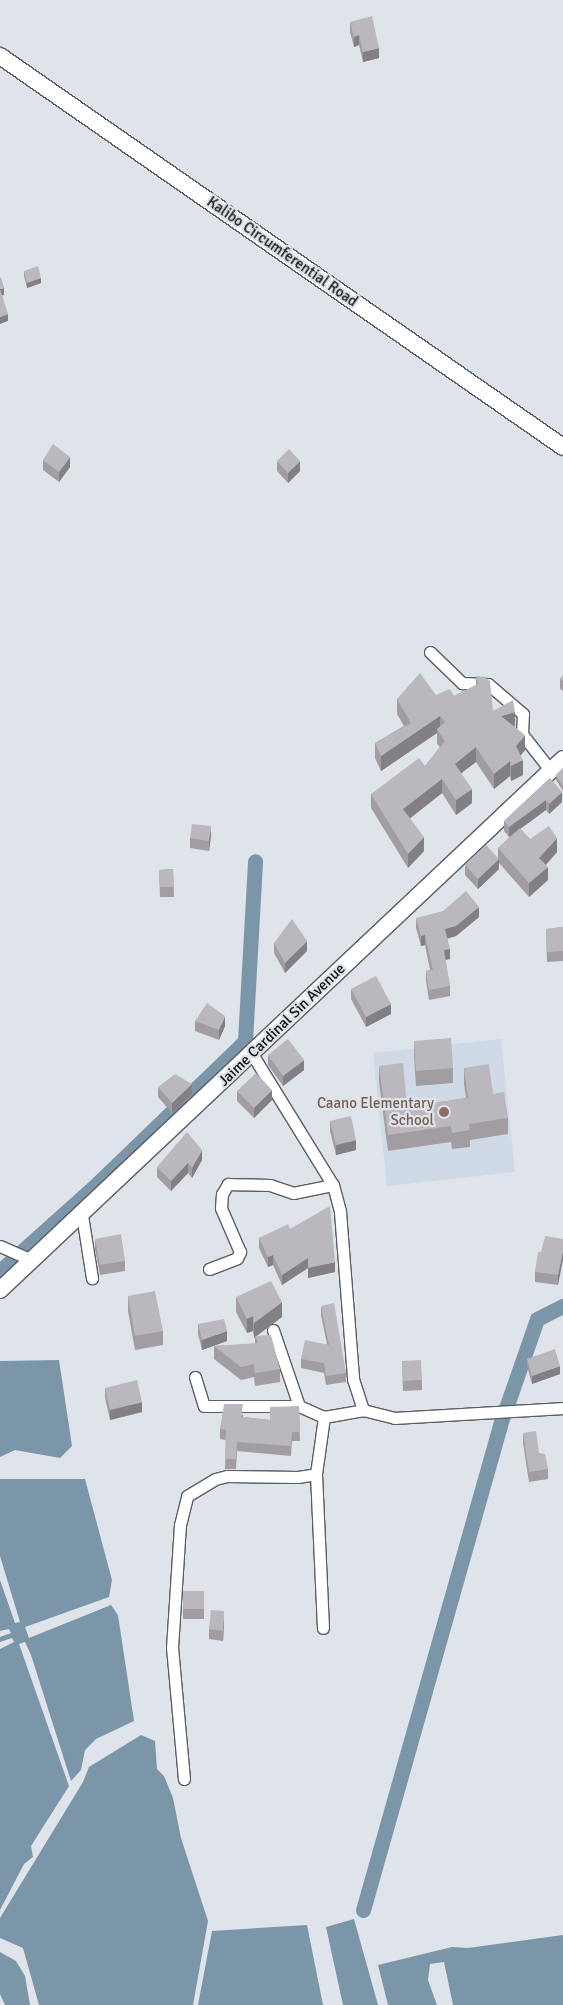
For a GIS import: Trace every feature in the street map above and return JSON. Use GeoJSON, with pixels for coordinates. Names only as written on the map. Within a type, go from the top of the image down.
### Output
{"type":"FeatureCollection","features":[{"type":"Feature","properties":{"kind":"main road","name":"Kalibo Circumferential Road"},"geometry":{"type":"LineString","coordinates":[[0,56],[563,447]]}},
{"type":"Feature","properties":{"kind":"main road","name":"Jaime Cardinal Sin Avenue"},"geometry":{"type":"LineString","coordinates":[[0,1290],[563,759]]}},
{"type":"Feature","properties":{"kind":"street"},"geometry":{"type":"LineString","coordinates":[[430,652],[462,683],[488,684],[523,714],[522,734],[551,771]]}},
{"type":"Feature","properties":{"kind":"street"},"geometry":{"type":"LineString","coordinates":[[252,1054],[333,1185],[340,1212],[353,1379],[363,1410]]}},
{"type":"Feature","properties":{"kind":"street"},"geometry":{"type":"LineString","coordinates":[[209,1269],[237,1258],[240,1252],[221,1208],[222,1194],[228,1184],[270,1185],[293,1193],[333,1185]]}},
{"type":"Feature","properties":{"kind":"street"},"geometry":{"type":"LineString","coordinates":[[82,1214],[92,1278]]}},
{"type":"Feature","properties":{"kind":"street"},"geometry":{"type":"LineString","coordinates":[[0,1246],[32,1261]]}},
{"type":"Feature","properties":{"kind":"street"},"geometry":{"type":"LineString","coordinates":[[273,1330],[299,1406]]}},
{"type":"Feature","properties":{"kind":"street"},"geometry":{"type":"LineString","coordinates":[[195,1377],[204,1406],[299,1406],[324,1417],[363,1410],[395,1418],[563,1408]]}},
{"type":"Feature","properties":{"kind":"street"},"geometry":{"type":"LineString","coordinates":[[323,1628],[316,1474],[324,1417]]}},
{"type":"Feature","properties":{"kind":"street"},"geometry":{"type":"LineString","coordinates":[[184,1780],[172,1648],[180,1526],[187,1496],[215,1479],[227,1476],[298,1477],[316,1474]]}},
{"type":"Feature","properties":{"kind":"shaded area","name":"Caano Elementary School"},"geometry":{"type":"Polygon","coordinates":[[[501,1039],[515,1172],[387,1186],[373,1053],[501,1039]]]}},
{"type":"Feature","properties":{"kind":"water"},"geometry":{"type":"Polygon","coordinates":[[[59,1360],[72,1446],[60,1458],[15,1450],[0,1457],[0,1361],[59,1360]]]}},
{"type":"Feature","properties":{"kind":"water"},"geometry":{"type":"Polygon","coordinates":[[[0,1479],[85,1479],[112,1580],[109,1597],[25,1627],[29,1638],[111,1605],[118,1615],[134,1721],[96,1739],[85,1750],[81,1770],[71,1781],[31,1655],[25,1642],[19,1644],[69,1786],[31,1846],[33,1857],[24,1864],[0,1910],[0,1649],[14,1642],[12,1638],[0,1642],[0,1637],[11,1633],[9,1629],[0,1631],[0,1580],[15,1623],[20,1622],[0,1556],[0,1479]]]}},
{"type":"Feature","properties":{"kind":"water"},"geometry":{"type":"Polygon","coordinates":[[[141,1735],[155,1741],[157,1769],[164,1776],[173,1798],[181,1838],[208,1921],[193,2005],[39,2005],[23,1948],[0,1938],[0,1918],[83,1782],[89,1767],[141,1735]]]}},
{"type":"Feature","properties":{"kind":"water"},"geometry":{"type":"Polygon","coordinates":[[[354,1919],[378,2005],[343,2005],[326,1927],[354,1919]]]}},
{"type":"Feature","properties":{"kind":"water"},"geometry":{"type":"Polygon","coordinates":[[[307,1925],[323,2005],[198,2005],[212,1931],[307,1925]]]}},
{"type":"Feature","properties":{"kind":"water"},"geometry":{"type":"Polygon","coordinates":[[[563,1935],[563,2005],[453,2005],[444,1962],[430,1964],[428,1980],[437,2005],[388,2005],[378,1965],[452,1947],[468,1948],[563,1935]]]}},
{"type":"Feature","properties":{"kind":"water"},"geometry":{"type":"Polygon","coordinates":[[[0,1952],[16,1961],[25,1976],[30,2005],[5,2005],[0,1994],[0,1952]]]}},
{"type":"Feature","properties":{"kind":"building"},"geometry":{"type":"Polygon","coordinates":[[[372,16],[379,48],[363,52],[359,35],[354,37],[350,22],[372,16]]]}},
{"type":"Feature","properties":{"kind":"building"},"geometry":{"type":"Polygon","coordinates":[[[38,266],[41,278],[27,283],[24,271],[38,266]]]}},
{"type":"Feature","properties":{"kind":"building"},"geometry":{"type":"Polygon","coordinates":[[[1,277],[4,288],[0,289],[0,278],[1,277]]]}},
{"type":"Feature","properties":{"kind":"building"},"geometry":{"type":"Polygon","coordinates":[[[0,289],[8,314],[0,317],[0,289]]]}},
{"type":"Feature","properties":{"kind":"building"},"geometry":{"type":"Polygon","coordinates":[[[53,444],[70,457],[59,472],[43,460],[53,444]]]}},
{"type":"Feature","properties":{"kind":"building"},"geometry":{"type":"Polygon","coordinates":[[[289,449],[300,461],[288,473],[277,461],[289,449]]]}},
{"type":"Feature","properties":{"kind":"building"},"geometry":{"type":"Polygon","coordinates":[[[420,673],[436,695],[450,689],[454,696],[478,684],[476,676],[485,677],[490,681],[493,711],[513,700],[515,712],[501,716],[525,735],[516,746],[523,760],[511,766],[510,761],[494,774],[476,747],[455,764],[472,789],[456,800],[442,779],[403,809],[424,837],[408,854],[371,794],[419,758],[425,766],[445,741],[437,729],[445,722],[440,716],[381,756],[375,743],[411,723],[397,699],[420,673]]]}},
{"type":"Feature","properties":{"kind":"building"},"geometry":{"type":"Polygon","coordinates":[[[563,768],[563,786],[556,775],[563,768]]]}},
{"type":"Feature","properties":{"kind":"building"},"geometry":{"type":"Polygon","coordinates":[[[550,778],[562,792],[549,804],[546,800],[509,827],[504,821],[550,778]]]}},
{"type":"Feature","properties":{"kind":"building"},"geometry":{"type":"Polygon","coordinates":[[[192,824],[211,826],[209,841],[190,838],[192,824]]]}},
{"type":"Feature","properties":{"kind":"building"},"geometry":{"type":"Polygon","coordinates":[[[549,826],[557,838],[539,858],[548,867],[529,883],[498,848],[520,828],[530,839],[549,826]]]}},
{"type":"Feature","properties":{"kind":"building"},"geometry":{"type":"Polygon","coordinates":[[[486,845],[499,859],[478,879],[465,865],[486,845]]]}},
{"type":"Feature","properties":{"kind":"building"},"geometry":{"type":"Polygon","coordinates":[[[173,869],[174,887],[160,887],[159,870],[173,869]]]}},
{"type":"Feature","properties":{"kind":"building"},"geometry":{"type":"Polygon","coordinates":[[[466,891],[479,907],[456,926],[445,929],[450,949],[444,950],[450,986],[429,990],[426,971],[433,970],[425,935],[421,936],[416,918],[443,911],[466,891]]]}},
{"type":"Feature","properties":{"kind":"building"},"geometry":{"type":"Polygon","coordinates":[[[292,919],[307,941],[285,963],[274,943],[292,919]]]}},
{"type":"Feature","properties":{"kind":"building"},"geometry":{"type":"Polygon","coordinates":[[[563,927],[563,951],[547,952],[546,929],[563,927]]]}},
{"type":"Feature","properties":{"kind":"building"},"geometry":{"type":"Polygon","coordinates":[[[376,976],[391,1004],[366,1017],[351,989],[376,976]]]}},
{"type":"Feature","properties":{"kind":"building"},"geometry":{"type":"Polygon","coordinates":[[[207,1003],[225,1016],[219,1030],[195,1021],[207,1003]]]}},
{"type":"Feature","properties":{"kind":"building"},"geometry":{"type":"Polygon","coordinates":[[[451,1038],[453,1068],[416,1071],[414,1041],[451,1038]]]}},
{"type":"Feature","properties":{"kind":"building"},"geometry":{"type":"Polygon","coordinates":[[[288,1039],[304,1060],[283,1076],[268,1055],[288,1039]]]}},
{"type":"Feature","properties":{"kind":"building"},"geometry":{"type":"Polygon","coordinates":[[[403,1063],[407,1107],[468,1098],[464,1068],[489,1064],[493,1094],[504,1092],[508,1118],[469,1124],[470,1130],[452,1133],[451,1126],[388,1135],[379,1066],[403,1063]]]}},
{"type":"Feature","properties":{"kind":"building"},"geometry":{"type":"Polygon","coordinates":[[[256,1073],[272,1090],[254,1108],[237,1091],[256,1073]]]}},
{"type":"Feature","properties":{"kind":"building"},"geometry":{"type":"Polygon","coordinates":[[[175,1074],[192,1084],[172,1103],[158,1087],[175,1074]]]}},
{"type":"Feature","properties":{"kind":"building"},"geometry":{"type":"Polygon","coordinates":[[[351,1116],[356,1140],[336,1145],[330,1121],[351,1116]]]}},
{"type":"Feature","properties":{"kind":"building"},"geometry":{"type":"Polygon","coordinates":[[[187,1132],[202,1150],[192,1168],[188,1163],[171,1181],[157,1167],[187,1132]]]}},
{"type":"Feature","properties":{"kind":"building"},"geometry":{"type":"Polygon","coordinates":[[[330,1206],[335,1262],[308,1268],[308,1258],[282,1275],[273,1255],[268,1257],[259,1238],[288,1224],[290,1229],[330,1206]]]}},
{"type":"Feature","properties":{"kind":"building"},"geometry":{"type":"Polygon","coordinates":[[[121,1234],[125,1261],[100,1265],[95,1239],[121,1234]]]}},
{"type":"Feature","properties":{"kind":"building"},"geometry":{"type":"Polygon","coordinates":[[[545,1236],[563,1239],[563,1250],[558,1275],[535,1272],[538,1252],[541,1252],[545,1236]]]}},
{"type":"Feature","properties":{"kind":"building"},"geometry":{"type":"Polygon","coordinates":[[[271,1281],[282,1302],[254,1323],[253,1316],[247,1319],[236,1297],[271,1281]]]}},
{"type":"Feature","properties":{"kind":"building"},"geometry":{"type":"Polygon","coordinates":[[[155,1291],[163,1331],[135,1336],[128,1296],[155,1291]]]}},
{"type":"Feature","properties":{"kind":"building"},"geometry":{"type":"Polygon","coordinates":[[[334,1303],[346,1373],[326,1376],[324,1363],[301,1359],[305,1340],[329,1345],[321,1306],[334,1303]]]}},
{"type":"Feature","properties":{"kind":"building"},"geometry":{"type":"Polygon","coordinates":[[[224,1319],[227,1331],[202,1340],[198,1324],[224,1319]]]}},
{"type":"Feature","properties":{"kind":"building"},"geometry":{"type":"Polygon","coordinates":[[[271,1335],[280,1369],[255,1373],[254,1364],[241,1367],[214,1346],[258,1343],[255,1336],[271,1335]]]}},
{"type":"Feature","properties":{"kind":"building"},"geometry":{"type":"Polygon","coordinates":[[[555,1349],[560,1366],[532,1376],[527,1359],[555,1349]]]}},
{"type":"Feature","properties":{"kind":"building"},"geometry":{"type":"Polygon","coordinates":[[[421,1360],[422,1380],[403,1381],[402,1361],[421,1360]]]}},
{"type":"Feature","properties":{"kind":"building"},"geometry":{"type":"Polygon","coordinates":[[[137,1380],[142,1402],[110,1410],[105,1388],[137,1380]]]}},
{"type":"Feature","properties":{"kind":"building"},"geometry":{"type":"Polygon","coordinates":[[[224,1404],[243,1404],[241,1417],[270,1420],[270,1407],[299,1406],[300,1432],[292,1432],[291,1446],[237,1442],[236,1459],[225,1459],[226,1430],[220,1429],[224,1404]]]}},
{"type":"Feature","properties":{"kind":"building"},"geometry":{"type":"Polygon","coordinates":[[[536,1431],[539,1453],[545,1454],[548,1469],[529,1472],[523,1433],[536,1431]]]}},
{"type":"Feature","properties":{"kind":"building"},"geometry":{"type":"Polygon","coordinates":[[[183,1591],[204,1591],[204,1609],[183,1609],[183,1591]]]}},
{"type":"Feature","properties":{"kind":"building"},"geometry":{"type":"Polygon","coordinates":[[[211,1610],[224,1611],[223,1631],[209,1629],[211,1610]]]}},
{"type":"Feature","properties":{"kind":"waterway"},"geometry":{"type":"LineString","coordinates":[[0,1271],[98,1183],[245,1041],[255,861]]}},
{"type":"Feature","properties":{"kind":"waterway"},"geometry":{"type":"LineString","coordinates":[[506,1408],[537,1319],[563,1306]]}},
{"type":"Feature","properties":{"kind":"waterway"},"geometry":{"type":"LineString","coordinates":[[363,1910],[503,1415]]}},
{"type":"Feature","properties":{"kind":"place","name":"Caano Elementary School"},"geometry":{"type":"Point","coordinates":[444,1112]}}]}
